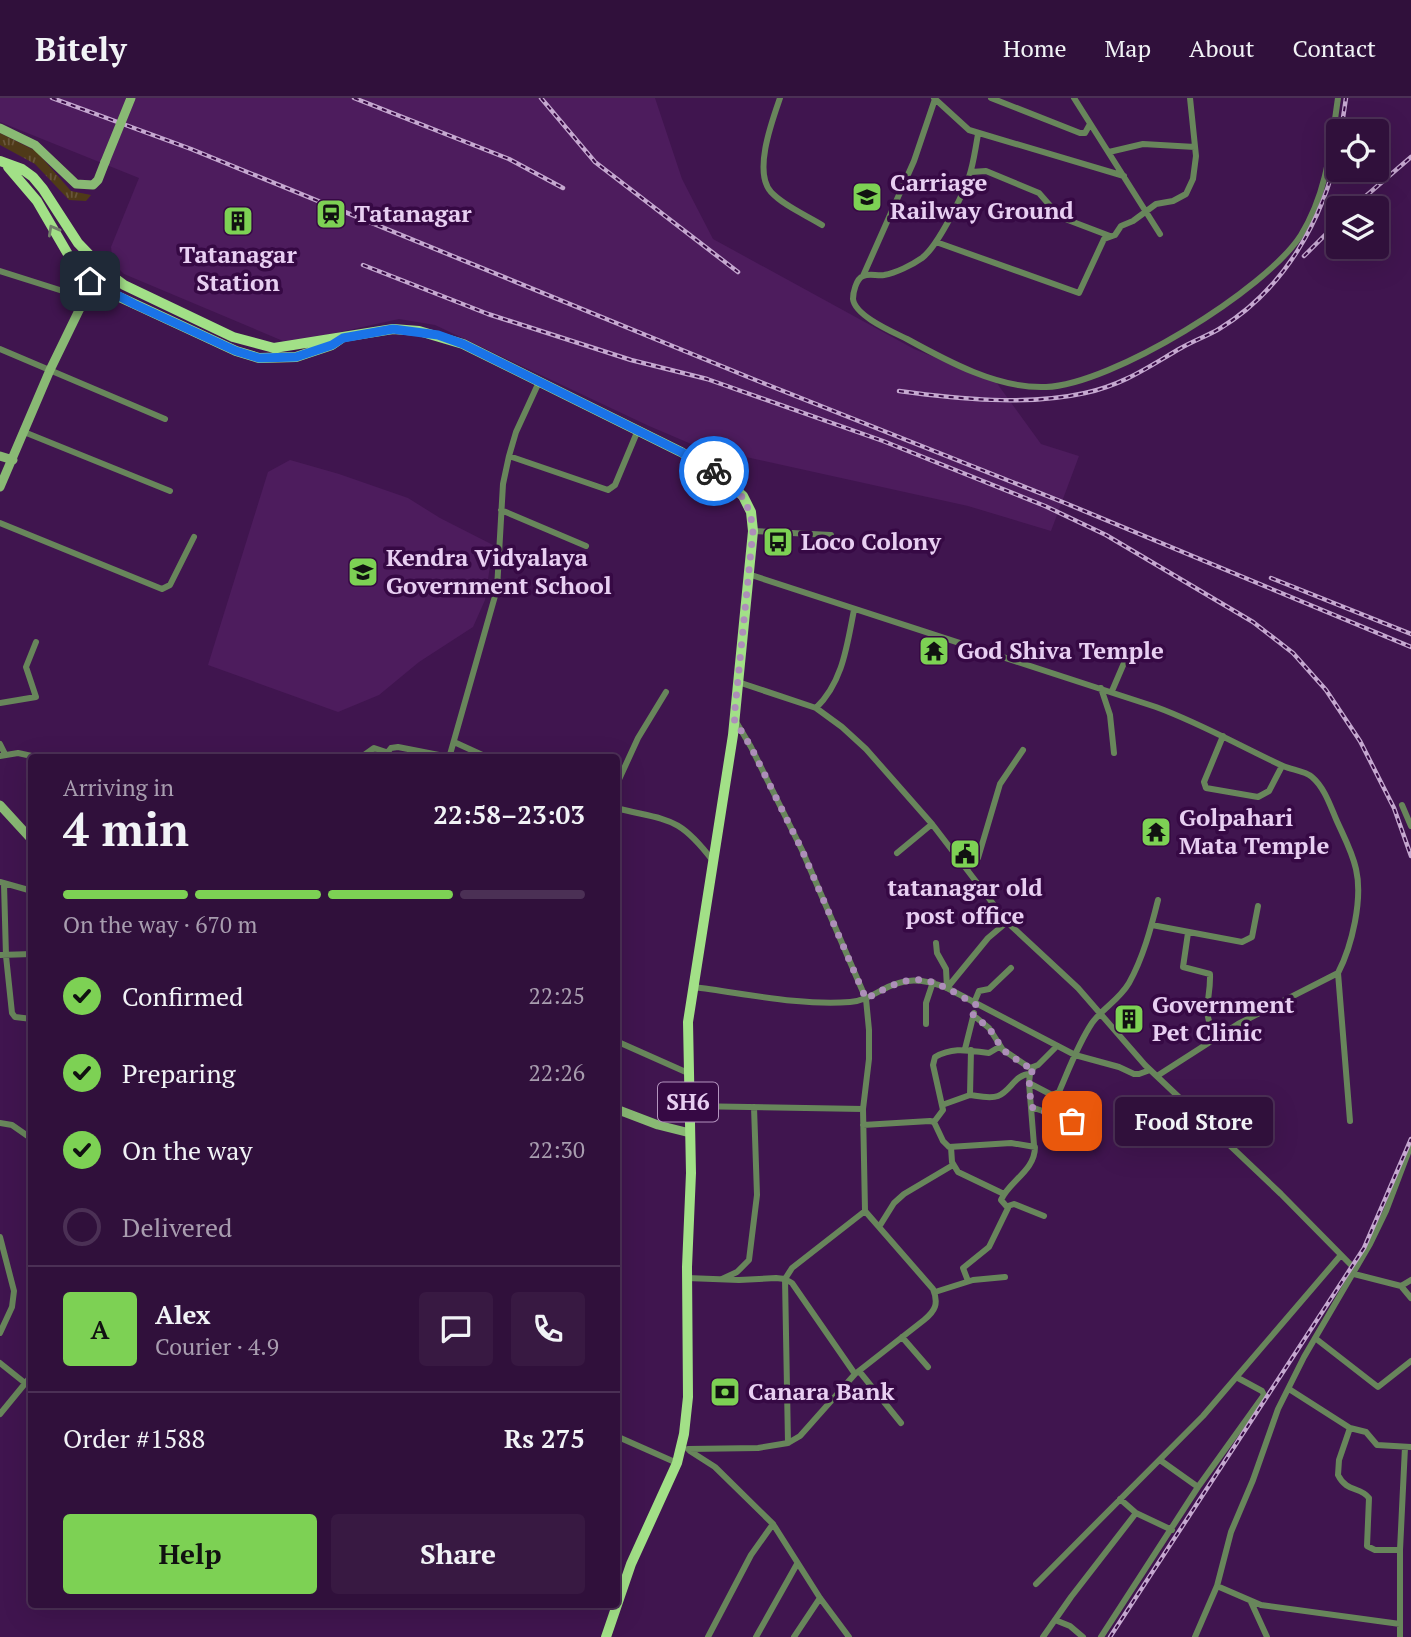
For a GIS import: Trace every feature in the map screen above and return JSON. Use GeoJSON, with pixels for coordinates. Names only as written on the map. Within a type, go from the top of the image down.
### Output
{"type":"FeatureCollection","features":[{"type":"Feature","properties":{"kind":"main road","name":"SH6"},"geometry":{"type":"LineString","coordinates":[[2,162],[29,189],[76,268],[90,281],[125,300],[236,351],[259,358],[296,357],[332,345],[343,338]]}},
{"type":"Feature","properties":{"kind":"main road","name":"SH6"},"geometry":{"type":"LineString","coordinates":[[2,162],[22,169],[33,177],[84,250],[104,270],[124,285],[233,337],[274,348],[393,329],[438,335],[463,344],[681,452],[730,483],[743,496],[751,512],[753,531],[725,792],[688,1022],[690,1133],[688,1397],[685,1448],[635,1555],[620,1597]]}},
{"type":"Feature","properties":{"kind":"main road","name":"SH6"},"geometry":{"type":"LineString","coordinates":[[606,1637],[616,1608]]}},
{"type":"Feature","properties":{"kind":"street"},"geometry":{"type":"LineString","coordinates":[[0,128],[35,145],[76,184],[93,185],[98,180],[131,98]]}},
{"type":"Feature","properties":{"kind":"street"},"geometry":{"type":"LineString","coordinates":[[780,98],[763,166],[765,184],[772,194],[822,225]]}},
{"type":"Feature","properties":{"kind":"street"},"geometry":{"type":"LineString","coordinates":[[1124,176],[968,130],[935,98],[914,160],[863,276],[859,279],[853,293],[853,302],[862,314],[932,353],[993,378],[1046,387],[1075,383],[1107,372],[1209,315],[1279,261],[1299,237],[1322,189],[1329,164],[1338,98]]}},
{"type":"Feature","properties":{"kind":"street"},"geometry":{"type":"LineString","coordinates":[[991,98],[1080,133],[1085,133],[1090,124]]}},
{"type":"Feature","properties":{"kind":"street"},"geometry":{"type":"LineString","coordinates":[[1074,98],[1160,234]]}},
{"type":"Feature","properties":{"kind":"street"},"geometry":{"type":"LineString","coordinates":[[936,242],[1080,292],[1104,239],[1112,237],[1121,226],[1133,221],[1156,204],[1173,201],[1186,194],[1193,179],[1195,147],[1190,98]]}},
{"type":"Feature","properties":{"kind":"street"},"geometry":{"type":"LineString","coordinates":[[863,276],[889,274],[910,265],[936,242],[971,172],[978,134]]}},
{"type":"Feature","properties":{"kind":"street"},"geometry":{"type":"LineString","coordinates":[[1108,152],[1143,144],[1195,147]]}},
{"type":"Feature","properties":{"kind":"street"},"geometry":{"type":"LineString","coordinates":[[971,172],[986,171],[1040,193],[1060,217],[1112,237]]}},
{"type":"Feature","properties":{"kind":"street"},"geometry":{"type":"LineString","coordinates":[[0,271],[85,298]]}},
{"type":"Feature","properties":{"kind":"street"},"geometry":{"type":"LineString","coordinates":[[0,487],[50,370],[85,298],[90,281]]}},
{"type":"Feature","properties":{"kind":"street"},"geometry":{"type":"LineString","coordinates":[[0,349],[165,419]]}},
{"type":"Feature","properties":{"kind":"street"},"geometry":{"type":"LineString","coordinates":[[450,754],[497,589],[503,484],[509,456],[516,432],[539,382]]}},
{"type":"Feature","properties":{"kind":"street"},"geometry":{"type":"LineString","coordinates":[[509,456],[608,490],[615,485],[638,430]]}},
{"type":"Feature","properties":{"kind":"street"},"geometry":{"type":"LineString","coordinates":[[24,432],[170,491]]}},
{"type":"Feature","properties":{"kind":"street"},"geometry":{"type":"LineString","coordinates":[[0,456],[13,460]]}},
{"type":"Feature","properties":{"kind":"street"},"geometry":{"type":"LineString","coordinates":[[501,510],[586,546]]}},
{"type":"Feature","properties":{"kind":"street"},"geometry":{"type":"LineString","coordinates":[[0,523],[162,589],[170,585],[194,537]]}},
{"type":"Feature","properties":{"kind":"street"},"geometry":{"type":"LineString","coordinates":[[753,531],[831,535]]}},
{"type":"Feature","properties":{"kind":"street"},"geometry":{"type":"LineString","coordinates":[[748,573],[1179,715],[1282,765],[1310,775],[1319,784],[1350,848],[1357,872],[1353,928],[1346,958],[1338,973],[1216,1037],[1157,1076]]}},
{"type":"Feature","properties":{"kind":"street"},"geometry":{"type":"LineString","coordinates":[[816,708],[827,698],[835,684],[854,610]]}},
{"type":"Feature","properties":{"kind":"street"},"geometry":{"type":"LineString","coordinates":[[0,703],[36,697],[26,667],[36,642]]}},
{"type":"Feature","properties":{"kind":"street"},"geometry":{"type":"LineString","coordinates":[[1112,691],[1126,656]]}},
{"type":"Feature","properties":{"kind":"street"},"geometry":{"type":"LineString","coordinates":[[738,682],[816,708],[866,749],[932,824],[1007,922],[1078,988],[1150,1070],[1272,1185],[1353,1267],[1354,1274]]}},
{"type":"Feature","properties":{"kind":"street"},"geometry":{"type":"LineString","coordinates":[[1101,688],[1110,715],[1114,753]]}},
{"type":"Feature","properties":{"kind":"street"},"geometry":{"type":"LineString","coordinates":[[620,777],[666,692]]}},
{"type":"Feature","properties":{"kind":"street"},"geometry":{"type":"LineString","coordinates":[[685,1448],[758,1448],[788,1443],[812,1426],[857,1372],[933,1312],[936,1306],[935,1292],[919,1270],[865,1211],[863,1109],[869,1059],[866,999],[802,850],[751,747],[734,719]]}},
{"type":"Feature","properties":{"kind":"street"},"geometry":{"type":"LineString","coordinates":[[1223,736],[1205,782],[1206,788],[1258,797],[1269,790],[1282,765]]}},
{"type":"Feature","properties":{"kind":"street"},"geometry":{"type":"LineString","coordinates":[[454,742],[480,754]]}},
{"type":"Feature","properties":{"kind":"street"},"geometry":{"type":"LineString","coordinates":[[0,744],[2,755],[18,753],[28,755]]}},
{"type":"Feature","properties":{"kind":"street"},"geometry":{"type":"LineString","coordinates":[[386,754],[397,747],[433,754]]}},
{"type":"Feature","properties":{"kind":"street"},"geometry":{"type":"LineString","coordinates":[[366,754],[374,748],[383,754]]}},
{"type":"Feature","properties":{"kind":"street"},"geometry":{"type":"LineString","coordinates":[[967,869],[978,858],[1000,784],[1023,750]]}},
{"type":"Feature","properties":{"kind":"street"},"geometry":{"type":"LineString","coordinates":[[0,805],[28,836]]}},
{"type":"Feature","properties":{"kind":"street"},"geometry":{"type":"LineString","coordinates":[[1402,805],[1411,826]]}},
{"type":"Feature","properties":{"kind":"street"},"geometry":{"type":"LineString","coordinates":[[620,809],[675,822],[696,839],[713,861]]}},
{"type":"Feature","properties":{"kind":"street"},"geometry":{"type":"LineString","coordinates":[[897,853],[932,824]]}},
{"type":"Feature","properties":{"kind":"street"},"geometry":{"type":"LineString","coordinates":[[28,890],[2,883],[3,956],[12,1013],[21,1020],[28,1019]]}},
{"type":"Feature","properties":{"kind":"street"},"geometry":{"type":"LineString","coordinates":[[1028,1083],[1052,1095],[1057,1094],[1091,1024],[1120,996],[1130,982],[1152,925],[1158,901]]}},
{"type":"Feature","properties":{"kind":"street"},"geometry":{"type":"LineString","coordinates":[[1152,925],[1231,941],[1248,940],[1254,931],[1258,906]]}},
{"type":"Feature","properties":{"kind":"street"},"geometry":{"type":"LineString","coordinates":[[947,988],[988,938],[1007,922]]}},
{"type":"Feature","properties":{"kind":"street"},"geometry":{"type":"LineString","coordinates":[[1188,933],[1183,967],[1210,974],[1206,1010],[1208,1024],[1216,1037]]}},
{"type":"Feature","properties":{"kind":"street"},"geometry":{"type":"LineString","coordinates":[[936,943],[937,953],[946,969],[947,988]]}},
{"type":"Feature","properties":{"kind":"street"},"geometry":{"type":"LineString","coordinates":[[3,956],[28,954]]}},
{"type":"Feature","properties":{"kind":"street"},"geometry":{"type":"LineString","coordinates":[[970,1095],[968,1049],[979,990],[989,989],[1011,968]]}},
{"type":"Feature","properties":{"kind":"street"},"geometry":{"type":"LineString","coordinates":[[1338,973],[1350,1121]]}},
{"type":"Feature","properties":{"kind":"street"},"geometry":{"type":"LineString","coordinates":[[693,987],[803,1001],[851,1002],[866,999],[903,980],[933,982],[1075,1055],[1134,1074],[1150,1070]]}},
{"type":"Feature","properties":{"kind":"street"},"geometry":{"type":"LineString","coordinates":[[926,1024],[926,1003],[933,982]]}},
{"type":"Feature","properties":{"kind":"street"},"geometry":{"type":"LineString","coordinates":[[973,1015],[989,1028],[1003,1050]]}},
{"type":"Feature","properties":{"kind":"street"},"geometry":{"type":"LineString","coordinates":[[620,1043],[688,1073]]}},
{"type":"Feature","properties":{"kind":"street"},"geometry":{"type":"LineString","coordinates":[[942,1105],[970,1095],[999,1096],[1056,1047]]}},
{"type":"Feature","properties":{"kind":"street"},"geometry":{"type":"LineString","coordinates":[[863,1125],[934,1122],[941,1115],[942,1105],[933,1060],[940,1054],[968,1049],[989,1053],[996,1048],[1032,1070]]}},
{"type":"Feature","properties":{"kind":"street"},"geometry":{"type":"LineString","coordinates":[[1008,1206],[1001,1200],[1004,1194],[1010,1186],[1019,1181],[1036,1152],[1028,1083],[1032,1070]]}},
{"type":"Feature","properties":{"kind":"street"},"geometry":{"type":"LineString","coordinates":[[688,1106],[863,1109]]}},
{"type":"Feature","properties":{"kind":"street"},"geometry":{"type":"LineString","coordinates":[[1031,1107],[1072,1121]]}},
{"type":"Feature","properties":{"kind":"street"},"geometry":{"type":"LineString","coordinates":[[720,1279],[737,1272],[749,1260],[757,1195],[754,1108]]}},
{"type":"Feature","properties":{"kind":"street"},"geometry":{"type":"LineString","coordinates":[[620,1111],[658,1125],[690,1133]]}},
{"type":"Feature","properties":{"kind":"street"},"geometry":{"type":"LineString","coordinates":[[934,1122],[945,1145],[951,1147],[1011,1143],[1034,1145]]}},
{"type":"Feature","properties":{"kind":"street"},"geometry":{"type":"LineString","coordinates":[[0,1123],[12,1125],[28,1136]]}},
{"type":"Feature","properties":{"kind":"street"},"geometry":{"type":"LineString","coordinates":[[1195,1637],[1217,1586],[1234,1523],[1253,1480],[1275,1417],[1315,1338],[1354,1274],[1386,1211],[1411,1144]]}},
{"type":"Feature","properties":{"kind":"street"},"geometry":{"type":"LineString","coordinates":[[951,1147],[953,1165],[958,1172],[1004,1194]]}},
{"type":"Feature","properties":{"kind":"street"},"geometry":{"type":"LineString","coordinates":[[879,1227],[894,1203],[904,1194],[953,1165]]}},
{"type":"Feature","properties":{"kind":"street"},"geometry":{"type":"LineString","coordinates":[[968,1281],[963,1269],[989,1247],[1008,1206],[1014,1204],[1044,1216]]}},
{"type":"Feature","properties":{"kind":"street"},"geometry":{"type":"LineString","coordinates":[[788,1443],[785,1279],[792,1268],[865,1211]]}},
{"type":"Feature","properties":{"kind":"street"},"geometry":{"type":"LineString","coordinates":[[0,1237],[14,1291],[12,1307],[0,1333]]}},
{"type":"Feature","properties":{"kind":"street"},"geometry":{"type":"LineString","coordinates":[[1036,1584],[1238,1378],[1341,1255]]}},
{"type":"Feature","properties":{"kind":"street"},"geometry":{"type":"LineString","coordinates":[[1354,1274],[1401,1286],[1411,1298]]}},
{"type":"Feature","properties":{"kind":"street"},"geometry":{"type":"LineString","coordinates":[[687,1278],[785,1279],[792,1283],[857,1372],[901,1423]]}},
{"type":"Feature","properties":{"kind":"street"},"geometry":{"type":"LineString","coordinates":[[935,1292],[968,1281],[1006,1278]]}},
{"type":"Feature","properties":{"kind":"street"},"geometry":{"type":"LineString","coordinates":[[1401,1286],[1411,1280]]}},
{"type":"Feature","properties":{"kind":"street"},"geometry":{"type":"LineString","coordinates":[[902,1337],[928,1367]]}},
{"type":"Feature","properties":{"kind":"street"},"geometry":{"type":"LineString","coordinates":[[1315,1338],[1378,1387],[1411,1362]]}},
{"type":"Feature","properties":{"kind":"street"},"geometry":{"type":"LineString","coordinates":[[0,1363],[25,1383]]}},
{"type":"Feature","properties":{"kind":"street"},"geometry":{"type":"LineString","coordinates":[[1101,1637],[1198,1487],[1264,1395],[1262,1391],[1238,1378]]}},
{"type":"Feature","properties":{"kind":"street"},"geometry":{"type":"LineString","coordinates":[[0,1414],[28,1380]]}},
{"type":"Feature","properties":{"kind":"street"},"geometry":{"type":"LineString","coordinates":[[1289,1389],[1350,1428],[1366,1432],[1377,1445],[1408,1447],[1400,1550],[1400,1637]]}},
{"type":"Feature","properties":{"kind":"street"},"geometry":{"type":"LineString","coordinates":[[1350,1428],[1339,1460],[1338,1475],[1349,1488],[1364,1493],[1370,1499],[1367,1546],[1375,1550],[1400,1550]]}},
{"type":"Feature","properties":{"kind":"street"},"geometry":{"type":"LineString","coordinates":[[620,1438],[677,1463]]}},
{"type":"Feature","properties":{"kind":"street"},"geometry":{"type":"LineString","coordinates":[[685,1448],[715,1467],[773,1524],[797,1564],[849,1637]]}},
{"type":"Feature","properties":{"kind":"street"},"geometry":{"type":"LineString","coordinates":[[1160,1460],[1198,1487]]}},
{"type":"Feature","properties":{"kind":"street"},"geometry":{"type":"LineString","coordinates":[[1120,1499],[1136,1513],[1172,1530]]}},
{"type":"Feature","properties":{"kind":"street"},"geometry":{"type":"LineString","coordinates":[[1044,1637],[1136,1513]]}},
{"type":"Feature","properties":{"kind":"street"},"geometry":{"type":"LineString","coordinates":[[708,1637],[751,1555],[773,1524]]}},
{"type":"Feature","properties":{"kind":"street"},"geometry":{"type":"LineString","coordinates":[[756,1637],[797,1564]]}},
{"type":"Feature","properties":{"kind":"street"},"geometry":{"type":"LineString","coordinates":[[1217,1586],[1251,1602],[1400,1624]]}},
{"type":"Feature","properties":{"kind":"street"},"geometry":{"type":"LineString","coordinates":[[794,1637],[820,1598]]}},
{"type":"Feature","properties":{"kind":"street"},"geometry":{"type":"LineString","coordinates":[[1251,1602],[1267,1637]]}},
{"type":"Feature","properties":{"kind":"street"},"geometry":{"type":"LineString","coordinates":[[1055,1620],[1070,1626],[1083,1637]]}},
{"type":"Feature","properties":{"kind":"shaded area"},"geometry":{"type":"Polygon","coordinates":[[[0,98],[655,98],[682,179],[713,239],[914,349],[996,382],[1041,444],[1079,456],[1051,531],[968,506],[696,446],[435,325],[399,319],[317,337],[283,341],[124,274],[113,263],[111,247],[139,178],[0,122],[0,98]]]}},
{"type":"Feature","properties":{"kind":"shaded area","name":"Kendra Vidyalaya Government School"},"geometry":{"type":"Polygon","coordinates":[[[290,460],[408,498],[493,545],[485,600],[473,627],[419,662],[379,695],[338,712],[208,665],[268,472],[290,460]]]}},
{"type":"Feature","properties":{"kind":"green space"},"geometry":{"type":"Polygon","coordinates":[[[0,133],[36,151],[71,191],[91,195],[86,201],[69,200],[35,164],[0,145],[0,133]]]}},
{"type":"Feature","properties":{"kind":"railway"},"geometry":{"type":"LineString","coordinates":[[52,98],[191,149],[753,379],[1065,503],[1411,647]]}},
{"type":"Feature","properties":{"kind":"railway"},"geometry":{"type":"LineString","coordinates":[[354,98],[509,159],[563,188]]}},
{"type":"Feature","properties":{"kind":"railway"},"geometry":{"type":"LineString","coordinates":[[541,98],[595,162],[738,272]]}},
{"type":"Feature","properties":{"kind":"railway"},"geometry":{"type":"LineString","coordinates":[[1343,119],[1346,98]]}},
{"type":"Feature","properties":{"kind":"railway"},"geometry":{"type":"LineString","coordinates":[[1366,196],[1411,157]]}},
{"type":"Feature","properties":{"kind":"railway"},"geometry":{"type":"LineString","coordinates":[[899,391],[968,399],[1040,399],[1099,390],[1123,380],[1219,329],[1263,294],[1298,250],[1323,201],[1329,182]]}},
{"type":"Feature","properties":{"kind":"railway"},"geometry":{"type":"LineString","coordinates":[[1304,256],[1326,234]]}},
{"type":"Feature","properties":{"kind":"railway"},"geometry":{"type":"LineString","coordinates":[[363,265],[488,314],[631,360],[707,379],[883,441],[1045,506],[1106,535],[1253,622],[1293,653],[1326,690],[1360,741],[1394,808],[1411,856]]}},
{"type":"Feature","properties":{"kind":"railway"},"geometry":{"type":"LineString","coordinates":[[1271,578],[1411,634]]}},
{"type":"Feature","properties":{"kind":"railway"},"geometry":{"type":"LineString","coordinates":[[1110,1637],[1364,1248],[1411,1139]]}},
{"type":"Feature","properties":{"kind":"way so far"},"geometry":{"type":"LineString","coordinates":[[714,471],[743,496],[751,512],[753,531],[734,719],[751,747],[802,850],[866,999],[892,984],[914,979],[947,988],[978,1006],[973,1015],[997,1037],[1003,1050],[1013,1059],[1030,1068],[1034,1067],[1028,1083],[1031,1107],[1072,1121]]}},
{"type":"Feature","properties":{"kind":"place","name":"Carriage Railway Ground"},"geometry":{"type":"Point","coordinates":[867,197]}},
{"type":"Feature","properties":{"kind":"place","name":"Tatanagar"},"geometry":{"type":"Point","coordinates":[331,214]}},
{"type":"Feature","properties":{"kind":"place","name":"Tatanagar Station"},"geometry":{"type":"Point","coordinates":[238,221]}},
{"type":"Feature","properties":{"kind":"place","name":"Loco Colony"},"geometry":{"type":"Point","coordinates":[778,542]}},
{"type":"Feature","properties":{"kind":"place","name":"Kendra Vidyalaya Government School"},"geometry":{"type":"Point","coordinates":[363,572]}},
{"type":"Feature","properties":{"kind":"place","name":"God Shiva Temple"},"geometry":{"type":"Point","coordinates":[934,651]}},
{"type":"Feature","properties":{"kind":"place","name":"Golpahari Mata Temple"},"geometry":{"type":"Point","coordinates":[1156,832]}},
{"type":"Feature","properties":{"kind":"place","name":"tatanagar old post office"},"geometry":{"type":"Point","coordinates":[965,854]}},
{"type":"Feature","properties":{"kind":"place","name":"Government Pet Clinic"},"geometry":{"type":"Point","coordinates":[1129,1019]}},
{"type":"Feature","properties":{"kind":"place","name":"Food Store"},"geometry":{"type":"Point","coordinates":[1072,1121]}},
{"type":"Feature","properties":{"kind":"place","name":"Canara Bank"},"geometry":{"type":"Point","coordinates":[725,1392]}},
{"type":"Feature","properties":{"kind":"route"},"geometry":{"type":"LineString","coordinates":[[90,281],[236,351],[259,358],[296,357],[318,351],[343,338],[372,331],[393,329],[438,335],[463,344],[714,471]]}}]}
